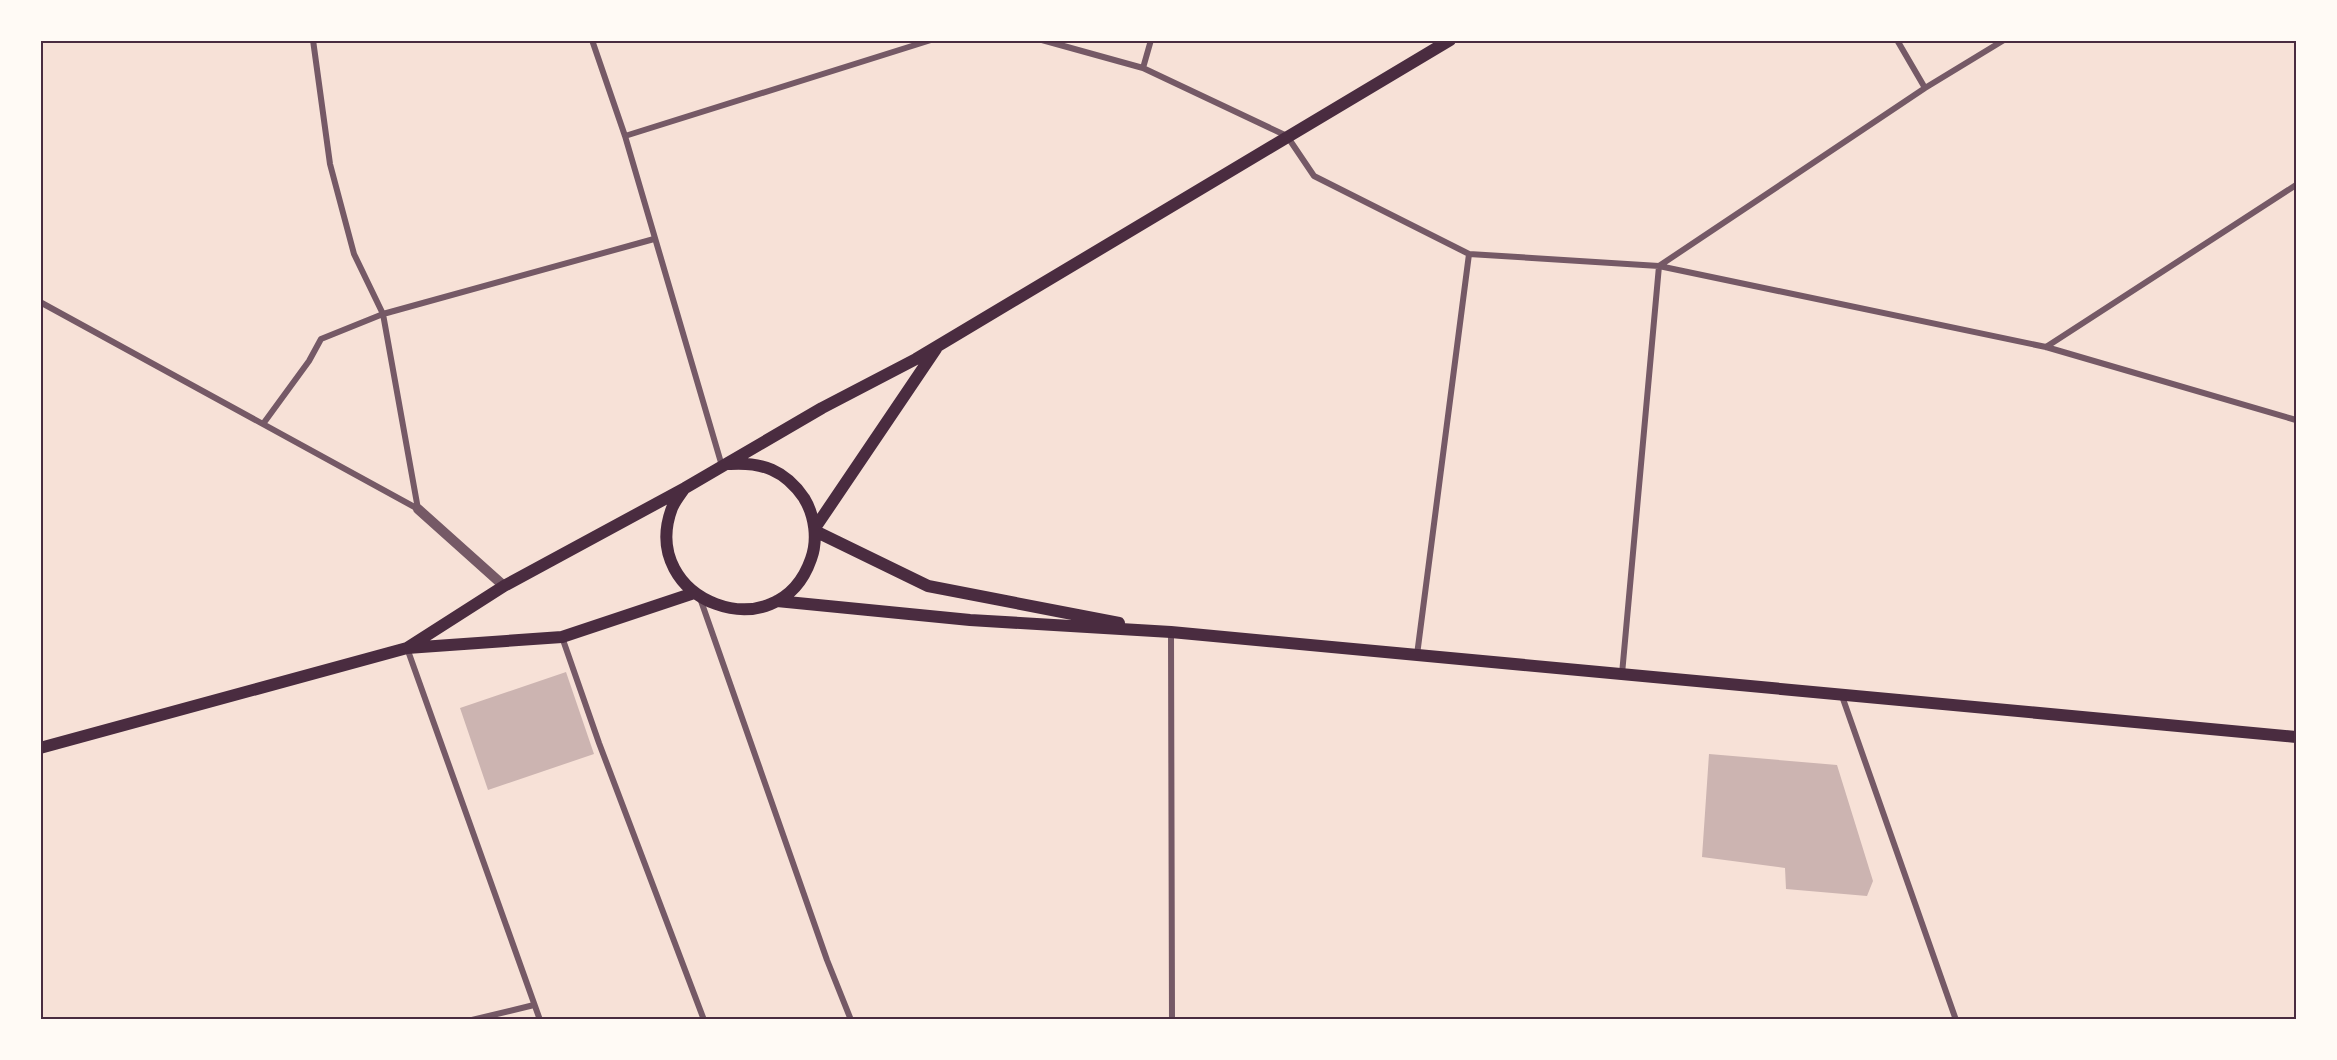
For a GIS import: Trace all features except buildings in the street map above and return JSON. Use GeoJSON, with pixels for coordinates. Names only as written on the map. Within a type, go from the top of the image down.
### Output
{"type":"FeatureCollection","features":[{"type":"Feature","properties":{"kind":"main road"},"geometry":{"type":"LineString","coordinates":[[407,648],[504,586],[685,488],[822,408],[938,346],[1450,40]]}},
{"type":"Feature","properties":{"kind":"main road"},"geometry":{"type":"LineString","coordinates":[[815,530],[938,346]]}},
{"type":"Feature","properties":{"kind":"main road"},"geometry":{"type":"LineString","coordinates":[[685,488],[673,507],[667,531],[669,554],[678,576],[697,596],[713,605],[734,610],[756,609],[777,601],[794,588],[807,570],[814,550],[815,530],[808,505],[794,484],[774,470],[750,463],[724,465]]}},
{"type":"Feature","properties":{"kind":"main road"},"geometry":{"type":"LineString","coordinates":[[815,530],[928,586],[1171,632]]}},
{"type":"Feature","properties":{"kind":"main road"},"geometry":{"type":"LineString","coordinates":[[40,748],[407,648],[562,637],[697,596]]}},
{"type":"Feature","properties":{"kind":"main road"},"geometry":{"type":"LineString","coordinates":[[777,601],[970,620],[1171,632],[2296,737]]}},
{"type":"Feature","properties":{"kind":"street"},"geometry":{"type":"LineString","coordinates":[[314,40],[330,164],[354,254],[383,314],[418,508]]}},
{"type":"Feature","properties":{"kind":"street"},"geometry":{"type":"LineString","coordinates":[[592,40],[625,136],[654,239],[724,465]]}},
{"type":"Feature","properties":{"kind":"street"},"geometry":{"type":"LineString","coordinates":[[625,136],[931,40]]}},
{"type":"Feature","properties":{"kind":"street"},"geometry":{"type":"LineString","coordinates":[[1042,40],[1143,68],[1287,136],[1314,176],[1469,254],[1659,266],[2046,347],[2296,420]]}},
{"type":"Feature","properties":{"kind":"street"},"geometry":{"type":"LineString","coordinates":[[1143,68],[1151,40]]}},
{"type":"Feature","properties":{"kind":"street"},"geometry":{"type":"LineString","coordinates":[[1897,40],[1925,88]]}},
{"type":"Feature","properties":{"kind":"street"},"geometry":{"type":"LineString","coordinates":[[1659,266],[1925,88],[2004,40]]}},
{"type":"Feature","properties":{"kind":"street"},"geometry":{"type":"LineString","coordinates":[[2046,347],[2296,185]]}},
{"type":"Feature","properties":{"kind":"street"},"geometry":{"type":"LineString","coordinates":[[263,424],[309,361],[321,339],[383,314],[654,239]]}},
{"type":"Feature","properties":{"kind":"street"},"geometry":{"type":"LineString","coordinates":[[1417,655],[1469,254]]}},
{"type":"Feature","properties":{"kind":"street"},"geometry":{"type":"LineString","coordinates":[[1622,675],[1659,266]]}},
{"type":"Feature","properties":{"kind":"street"},"geometry":{"type":"LineString","coordinates":[[40,302],[418,508],[504,586]]}},
{"type":"Feature","properties":{"kind":"street"},"geometry":{"type":"LineString","coordinates":[[697,596],[851,1020]]}},
{"type":"Feature","properties":{"kind":"street"},"geometry":{"type":"LineString","coordinates":[[1171,632],[1172,1020]]}},
{"type":"Feature","properties":{"kind":"street"},"geometry":{"type":"LineString","coordinates":[[562,637],[599,743],[704,1020]]}},
{"type":"Feature","properties":{"kind":"street"},"geometry":{"type":"LineString","coordinates":[[407,648],[540,1020]]}},
{"type":"Feature","properties":{"kind":"street"},"geometry":{"type":"LineString","coordinates":[[1842,696],[1956,1020]]}},
{"type":"Feature","properties":{"kind":"street"},"geometry":{"type":"LineString","coordinates":[[472,1020],[534,1005]]}}]}
